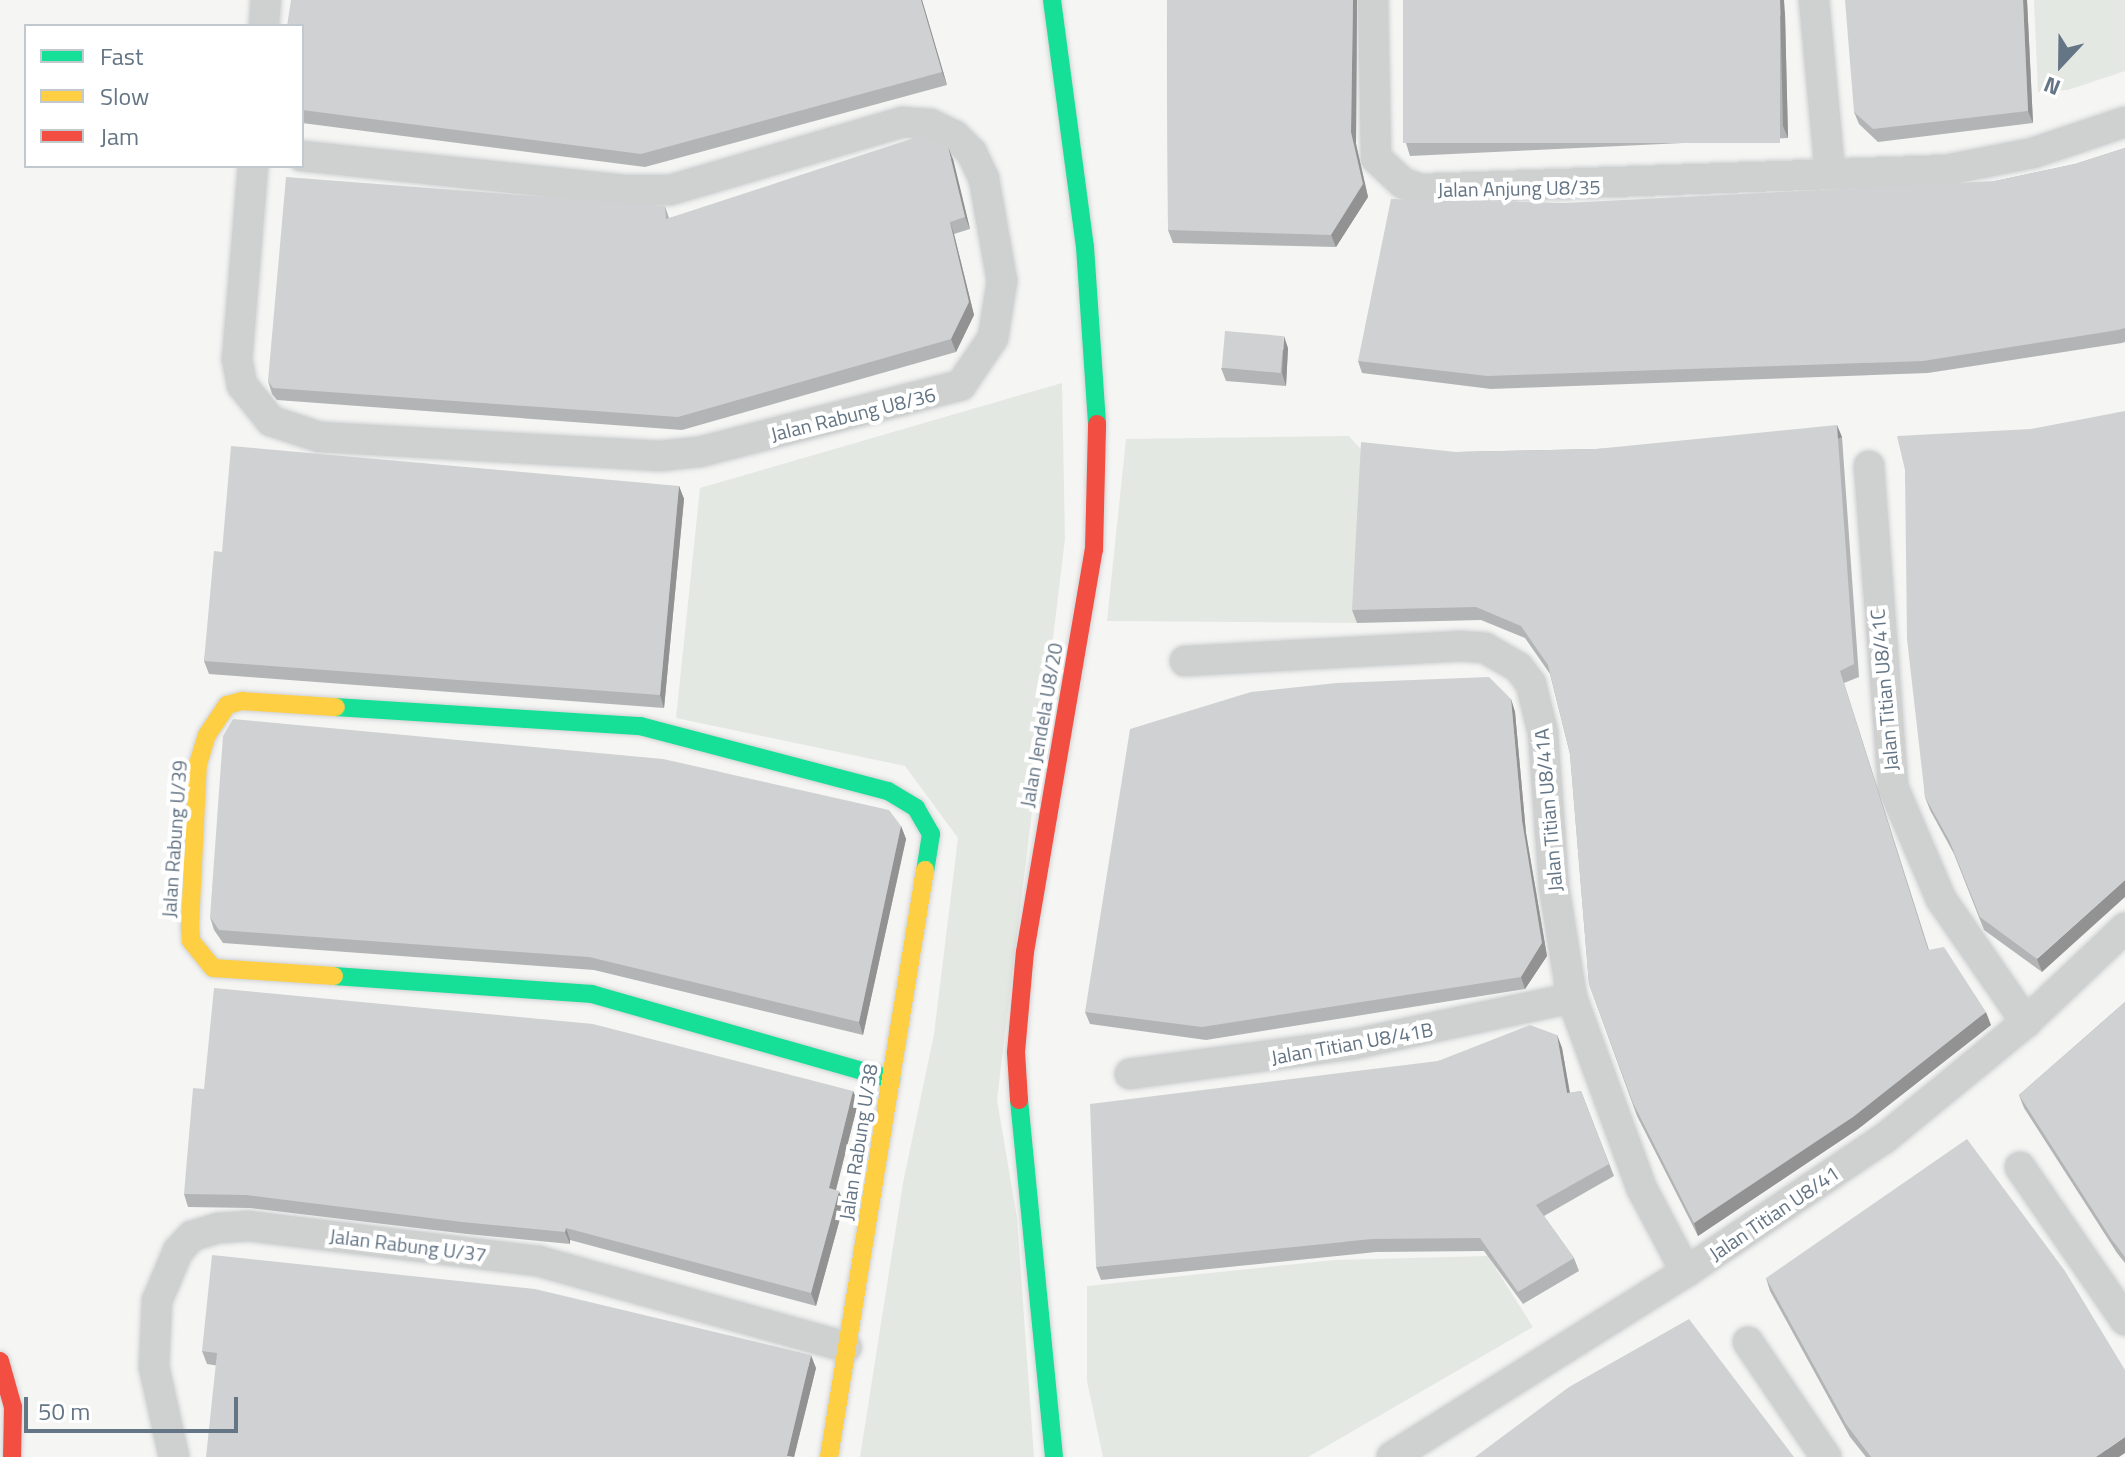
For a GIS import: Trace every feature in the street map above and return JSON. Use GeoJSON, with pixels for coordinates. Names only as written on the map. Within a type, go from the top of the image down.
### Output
{"type":"FeatureCollection","features":[{"type":"Feature","properties":{"kind":"main road","name":"Jalan Jendela U8/20"},"geometry":{"type":"LineString","coordinates":[[1052,0],[1085,247],[1098,442],[1094,550],[1025,952],[1016,1052],[1022,1163],[1054,1457]]}},
{"type":"Feature","properties":{"kind":"main road","name":"Jalan Rabung U/39"},"geometry":{"type":"LineString","coordinates":[[891,1079],[592,994],[213,968],[200,959],[191,941],[198,764],[216,720],[227,705],[242,701],[640,726],[888,791],[916,808],[931,834]]}},
{"type":"Feature","properties":{"kind":"main road","name":"Jalan Rabung U/38"},"geometry":{"type":"LineString","coordinates":[[829,1457],[931,834]]}},
{"type":"Feature","properties":{"kind":"main road"},"geometry":{"type":"LineString","coordinates":[[0,1361],[13,1407],[12,1457]]}},
{"type":"Feature","properties":{"kind":"street"},"geometry":{"type":"LineString","coordinates":[[264,24],[266,0]]}},
{"type":"Feature","properties":{"kind":"street","name":"Jalan Anjung U8/35"},"geometry":{"type":"LineString","coordinates":[[1373,0],[1373,140],[1376,158],[1403,183],[1444,192],[1946,170],[2033,153],[2125,122]]}},
{"type":"Feature","properties":{"kind":"street"},"geometry":{"type":"LineString","coordinates":[[1814,0],[1830,174]]}},
{"type":"Feature","properties":{"kind":"street","name":"Jalan Rabung U8/36"},"geometry":{"type":"LineString","coordinates":[[253,168],[237,359],[242,385],[254,407],[271,421],[319,437],[660,456],[699,452],[961,385],[993,338],[1002,281],[984,179],[972,153],[955,136],[930,124],[903,122],[670,190],[626,190],[304,156]]}},
{"type":"Feature","properties":{"kind":"street","name":"Jalan Titian U8/41C"},"geometry":{"type":"LineString","coordinates":[[1869,466],[1893,787],[1941,899],[2026,1022]]}},
{"type":"Feature","properties":{"kind":"street","name":"Jalan Titian U8/41A"},"geometry":{"type":"LineString","coordinates":[[1185,661],[1459,646],[1485,648],[1519,668],[1531,684],[1543,733],[1554,887],[1572,998],[1642,1189],[1686,1272]]}},
{"type":"Feature","properties":{"kind":"street","name":"Jalan Titian U8/41"},"geometry":{"type":"LineString","coordinates":[[1404,1454],[1686,1272],[1885,1138],[2026,1022],[2125,928]]}},
{"type":"Feature","properties":{"kind":"street","name":"Jalan Titian U8/41B"},"geometry":{"type":"LineString","coordinates":[[1130,1074],[1354,1044],[1572,998]]}},
{"type":"Feature","properties":{"kind":"street"},"geometry":{"type":"LineString","coordinates":[[2020,1167],[2125,1320]]}},
{"type":"Feature","properties":{"kind":"street","name":"Jalan Rabung U/37"},"geometry":{"type":"LineString","coordinates":[[174,1457],[154,1367],[157,1301],[178,1251],[192,1236],[219,1228],[248,1226],[538,1261],[846,1347]]}},
{"type":"Feature","properties":{"kind":"street"},"geometry":{"type":"LineString","coordinates":[[1748,1342],[1826,1457]]}},
{"type":"Feature","properties":{"kind":"shaded area"},"geometry":{"type":"Polygon","coordinates":[[[2034,0],[2125,0],[2125,71],[2068,90],[2038,92],[2034,0]]]}},
{"type":"Feature","properties":{"kind":"shaded area"},"geometry":{"type":"Polygon","coordinates":[[[1062,383],[1065,539],[997,1100],[1017,1218],[1034,1457],[860,1457],[903,1183],[934,1034],[958,838],[905,766],[676,718],[700,488],[1062,383]]]}},
{"type":"Feature","properties":{"kind":"shaded area"},"geometry":{"type":"Polygon","coordinates":[[[1349,436],[1366,455],[1357,623],[1107,621],[1126,439],[1349,436]]]}},
{"type":"Feature","properties":{"kind":"shaded area"},"geometry":{"type":"Polygon","coordinates":[[[1488,1256],[1533,1327],[1308,1457],[1103,1457],[1087,1381],[1087,1286],[1334,1260],[1488,1256]]]}},
{"type":"Feature","properties":{"kind":"building"},"geometry":{"type":"Polygon","coordinates":[[[291,0],[921,0],[942,72],[641,154],[304,110],[304,24],[287,24],[291,0]]]}},
{"type":"Feature","properties":{"kind":"building"},"geometry":{"type":"Polygon","coordinates":[[[1167,0],[1353,0],[1351,132],[1363,184],[1331,235],[1168,230],[1167,0]]]}},
{"type":"Feature","properties":{"kind":"building"},"geometry":{"type":"Polygon","coordinates":[[[1403,0],[1780,0],[1780,143],[1403,143],[1403,0]]]}},
{"type":"Feature","properties":{"kind":"building"},"geometry":{"type":"Polygon","coordinates":[[[1845,0],[2023,0],[2028,111],[1873,129],[1854,112],[1845,0]]]}},
{"type":"Feature","properties":{"kind":"building"},"geometry":{"type":"Polygon","coordinates":[[[923,135],[948,147],[965,217],[950,222],[969,302],[951,339],[678,417],[273,388],[268,381],[286,177],[665,206],[666,219],[923,135]]]}},
{"type":"Feature","properties":{"kind":"building"},"geometry":{"type":"Polygon","coordinates":[[[2125,148],[2125,328],[2118,330],[1923,361],[1487,376],[1358,361],[1391,199],[1564,203],[1995,181],[2075,164],[2125,148]]]}},
{"type":"Feature","properties":{"kind":"building"},"geometry":{"type":"Polygon","coordinates":[[[1225,331],[1284,336],[1281,373],[1222,368],[1225,331]]]}},
{"type":"Feature","properties":{"kind":"building"},"geometry":{"type":"Polygon","coordinates":[[[2125,411],[2125,880],[2037,959],[1980,917],[1950,842],[1925,797],[1907,639],[1905,470],[1897,436],[2031,429],[2125,411]]]}},
{"type":"Feature","properties":{"kind":"building"},"geometry":{"type":"Polygon","coordinates":[[[1837,425],[1854,664],[1840,671],[1928,950],[1944,947],[1986,1012],[1853,1117],[1694,1223],[1633,1103],[1589,984],[1570,754],[1548,665],[1521,626],[1476,607],[1352,610],[1361,442],[1456,452],[1596,449],[1837,425]]]}},
{"type":"Feature","properties":{"kind":"building"},"geometry":{"type":"Polygon","coordinates":[[[231,446],[679,486],[660,695],[204,661],[214,551],[222,552],[231,446]]]}},
{"type":"Feature","properties":{"kind":"building"},"geometry":{"type":"Polygon","coordinates":[[[1489,677],[1511,699],[1522,820],[1542,943],[1521,977],[1202,1027],[1085,1012],[1130,729],[1251,692],[1337,683],[1489,677]]]}},
{"type":"Feature","properties":{"kind":"building"},"geometry":{"type":"Polygon","coordinates":[[[233,719],[663,759],[889,810],[901,826],[859,1022],[589,957],[219,930],[210,917],[223,736],[233,719]]]}},
{"type":"Feature","properties":{"kind":"building"},"geometry":{"type":"Polygon","coordinates":[[[214,988],[593,1024],[853,1091],[829,1188],[839,1191],[811,1293],[566,1228],[565,1232],[462,1222],[246,1195],[184,1194],[193,1088],[204,1089],[214,988]]]}},
{"type":"Feature","properties":{"kind":"building"},"geometry":{"type":"Polygon","coordinates":[[[2125,1002],[2125,1257],[2019,1095],[2125,1002]]]}},
{"type":"Feature","properties":{"kind":"building"},"geometry":{"type":"Polygon","coordinates":[[[1530,1025],[1557,1035],[1567,1093],[1581,1091],[1609,1164],[1536,1205],[1574,1258],[1518,1292],[1480,1238],[1372,1239],[1096,1267],[1090,1104],[1438,1061],[1530,1025]]]}},
{"type":"Feature","properties":{"kind":"building"},"geometry":{"type":"Polygon","coordinates":[[[1967,1139],[2065,1271],[2125,1370],[2125,1437],[2096,1457],[1871,1457],[1846,1424],[1766,1278],[1967,1139]]]}},
{"type":"Feature","properties":{"kind":"building"},"geometry":{"type":"Polygon","coordinates":[[[212,1255],[535,1289],[811,1355],[787,1456],[793,1457],[206,1457],[217,1353],[202,1351],[212,1255]]]}},
{"type":"Feature","properties":{"kind":"building"},"geometry":{"type":"Polygon","coordinates":[[[1689,1319],[1794,1457],[1475,1457],[1569,1387],[1689,1319]]]}},
{"type":"Feature","properties":{"kind":"traffic: fast"},"geometry":{"type":"LineString","coordinates":[[1052,0],[1085,247],[1097,424]]}},
{"type":"Feature","properties":{"kind":"traffic: fast"},"geometry":{"type":"LineString","coordinates":[[336,707],[640,726],[888,791],[916,808],[931,834],[925,870]]}},
{"type":"Feature","properties":{"kind":"traffic: fast"},"geometry":{"type":"LineString","coordinates":[[334,976],[592,994],[891,1079]]}},
{"type":"Feature","properties":{"kind":"traffic: fast"},"geometry":{"type":"LineString","coordinates":[[1019,1100],[1054,1457]]}},
{"type":"Feature","properties":{"kind":"traffic: slow"},"geometry":{"type":"LineString","coordinates":[[334,976],[213,968],[191,941],[190,925],[198,764],[207,735],[227,705],[242,701],[336,707]]}},
{"type":"Feature","properties":{"kind":"traffic: slow"},"geometry":{"type":"LineString","coordinates":[[829,1457],[925,870]]}},
{"type":"Feature","properties":{"kind":"traffic: jam"},"geometry":{"type":"LineString","coordinates":[[1019,1100],[1016,1052],[1025,952],[1094,550],[1097,424]]}},
{"type":"Feature","properties":{"kind":"traffic: jam"},"geometry":{"type":"LineString","coordinates":[[0,1361],[13,1407],[12,1457]]}}]}
